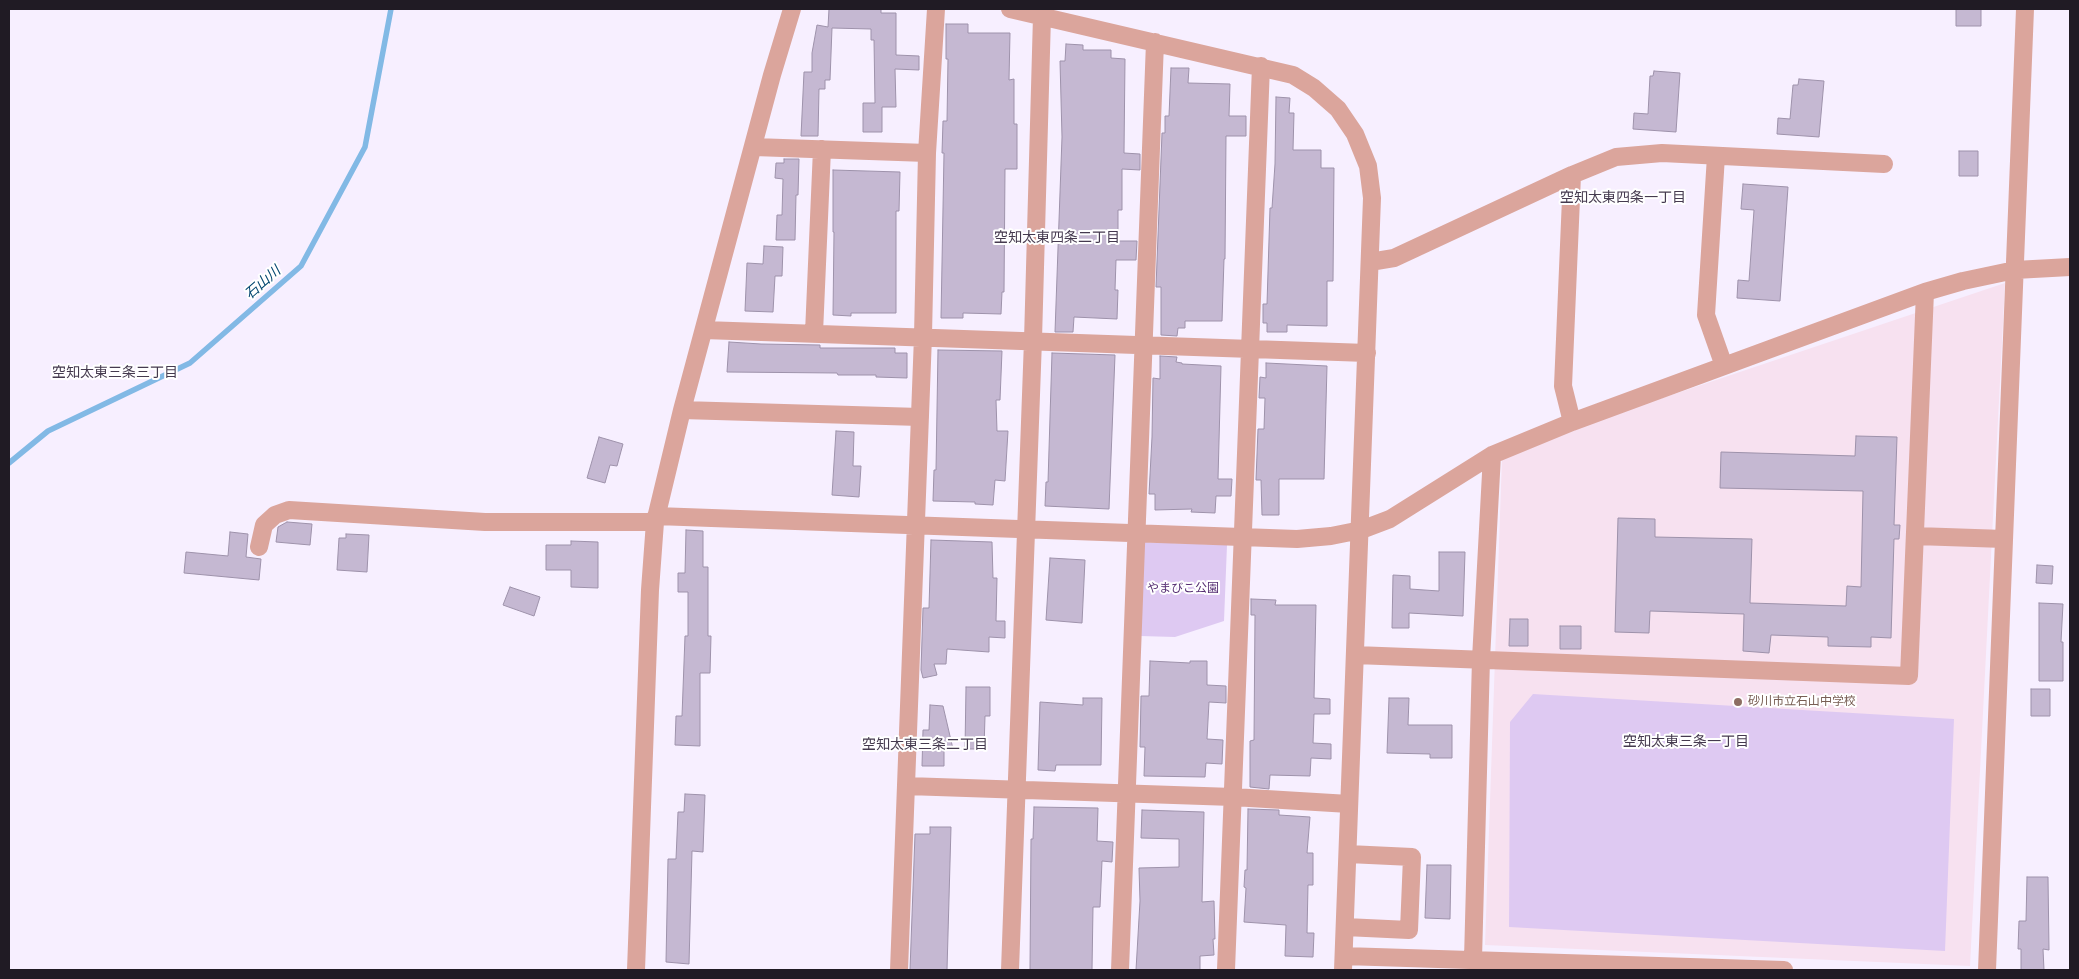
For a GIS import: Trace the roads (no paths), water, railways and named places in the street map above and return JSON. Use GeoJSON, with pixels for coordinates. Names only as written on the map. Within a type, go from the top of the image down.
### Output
{"type":"FeatureCollection","features":[{"type":"Feature","properties":{"kind":"street"},"geometry":{"type":"LineString","coordinates":[[636,970],[650,590],[656,519],[682,410],[772,75],[792,9]]}},
{"type":"Feature","properties":{"kind":"street"},"geometry":{"type":"LineString","coordinates":[[899,970],[928,153],[936,9]]}},
{"type":"Feature","properties":{"kind":"street"},"geometry":{"type":"LineString","coordinates":[[1010,9],[1293,75],[1314,88],[1338,109],[1355,134],[1368,166],[1372,198],[1344,963],[1472,959],[1784,970]]}},
{"type":"Feature","properties":{"kind":"street"},"geometry":{"type":"LineString","coordinates":[[1987,970],[2025,9]]}},
{"type":"Feature","properties":{"kind":"street"},"geometry":{"type":"LineString","coordinates":[[1010,970],[1033,340],[1042,16]]}},
{"type":"Feature","properties":{"kind":"street"},"geometry":{"type":"LineString","coordinates":[[1120,970],[1155,42]]}},
{"type":"Feature","properties":{"kind":"street"},"geometry":{"type":"LineString","coordinates":[[1226,970],[1260,66]]}},
{"type":"Feature","properties":{"kind":"street"},"geometry":{"type":"LineString","coordinates":[[754,147],[928,153]]}},
{"type":"Feature","properties":{"kind":"street"},"geometry":{"type":"LineString","coordinates":[[814,333],[822,149]]}},
{"type":"Feature","properties":{"kind":"street"},"geometry":{"type":"LineString","coordinates":[[1370,262],[1394,258],[1572,175],[1616,157],[1662,152],[1884,164]]}},
{"type":"Feature","properties":{"kind":"street"},"geometry":{"type":"LineString","coordinates":[[1716,156],[1706,315],[1724,366]]}},
{"type":"Feature","properties":{"kind":"street"},"geometry":{"type":"LineString","coordinates":[[1572,175],[1563,386],[1572,422]]}},
{"type":"Feature","properties":{"kind":"street"},"geometry":{"type":"LineString","coordinates":[[259,547],[264,525],[275,515],[289,510],[485,522],[656,519],[916,524],[1297,539],[1331,536],[1361,530],[1390,519],[1492,455],[1572,422],[1925,292],[1964,280],[2015,270],[2070,267]]}},
{"type":"Feature","properties":{"kind":"street"},"geometry":{"type":"LineString","coordinates":[[1356,655],[1910,676],[1925,292]]}},
{"type":"Feature","properties":{"kind":"street"},"geometry":{"type":"LineString","coordinates":[[704,330],[923,336],[1367,353]]}},
{"type":"Feature","properties":{"kind":"street"},"geometry":{"type":"LineString","coordinates":[[682,410],[920,418]]}},
{"type":"Feature","properties":{"kind":"street"},"geometry":{"type":"LineString","coordinates":[[1472,959],[1481,659],[1492,455]]}},
{"type":"Feature","properties":{"kind":"street"},"geometry":{"type":"LineString","coordinates":[[1916,536],[2004,539]]}},
{"type":"Feature","properties":{"kind":"street"},"geometry":{"type":"LineString","coordinates":[[907,786],[1233,797],[1349,804]]}},
{"type":"Feature","properties":{"kind":"street"},"geometry":{"type":"LineString","coordinates":[[1345,927],[1410,930],[1412,856],[1348,854]]}},
{"type":"Feature","properties":{"kind":"waterway","name":"石山川"},"geometry":{"type":"LineString","coordinates":[[9,463],[48,431],[190,363],[301,266],[365,147],[391,9]]}},
{"type":"Feature","properties":{"kind":"place","name":"砂川市立石山中学校"},"geometry":{"type":"Point","coordinates":[1738,702]}},
{"type":"Feature","properties":{"kind":"district","name":"空知太東四条一丁目"},"geometry":{"type":"Point","coordinates":[1623,198]}},
{"type":"Feature","properties":{"kind":"district","name":"空知太東四条二丁目"},"geometry":{"type":"Point","coordinates":[1057,238]}},
{"type":"Feature","properties":{"kind":"district","name":"空知太東三条三丁目"},"geometry":{"type":"Point","coordinates":[115,373]}},
{"type":"Feature","properties":{"kind":"district","name":"空知太東三条一丁目"},"geometry":{"type":"Point","coordinates":[1686,742]}},
{"type":"Feature","properties":{"kind":"district","name":"空知太東三条二丁目"},"geometry":{"type":"Point","coordinates":[925,745]}},
{"type":"Feature","properties":{"kind":"park label","name":"やまびこ公園"},"geometry":{"type":"Point","coordinates":[1183,589]}}]}
